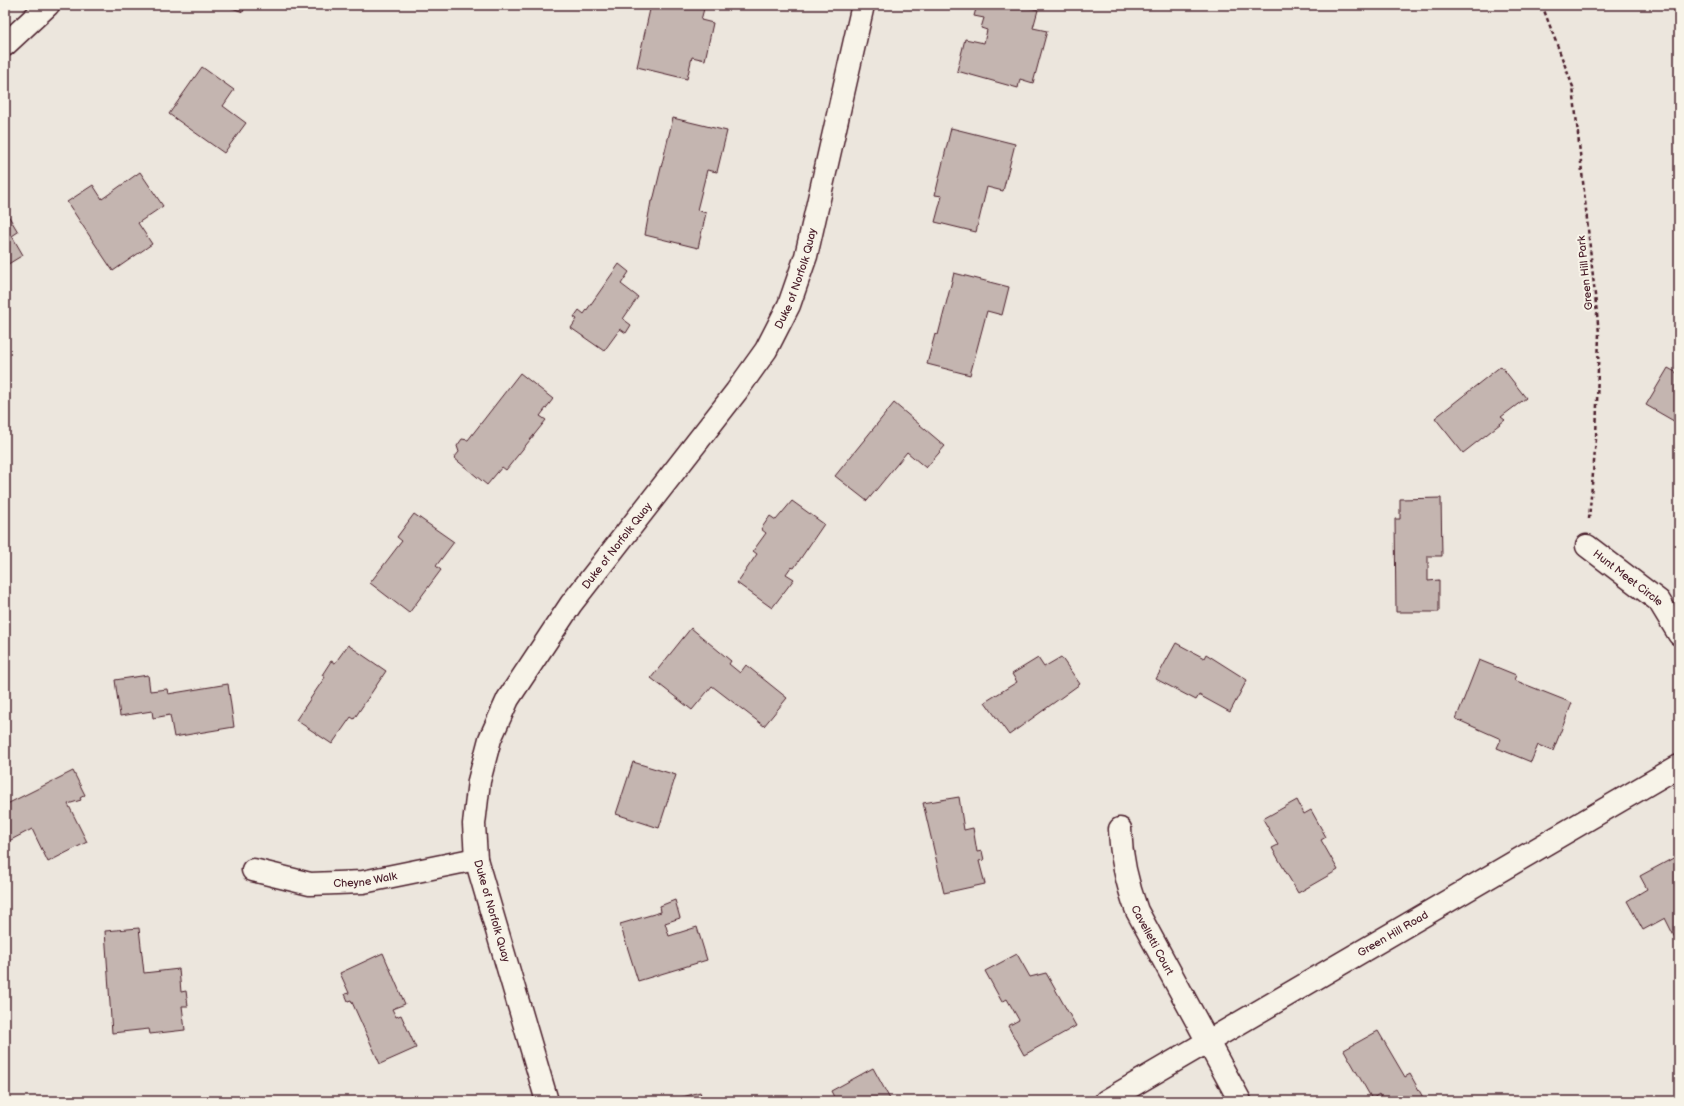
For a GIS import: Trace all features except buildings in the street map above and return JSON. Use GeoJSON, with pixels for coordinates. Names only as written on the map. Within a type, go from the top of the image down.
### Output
{"type":"FeatureCollection","features":[{"type":"Feature","properties":{"kind":"street"},"geometry":{"type":"LineString","coordinates":[[5,46],[48,5]]}},
{"type":"Feature","properties":{"kind":"street","name":"Duke of Norfolk Quay"},"geometry":{"type":"LineString","coordinates":[[546,1101],[476,859],[474,824],[479,781],[490,739],[508,699],[571,604],[736,392],[766,350],[789,305],[806,256],[863,5]]}},
{"type":"Feature","properties":{"kind":"street","name":"Hunt Meet Circle"},"geometry":{"type":"LineString","coordinates":[[1587,546],[1659,601],[1679,634]]}},
{"type":"Feature","properties":{"kind":"street","name":"Green Hill Road"},"geometry":{"type":"LineString","coordinates":[[1106,1101],[1679,766]]}},
{"type":"Feature","properties":{"kind":"street","name":"Cavelletti Court"},"geometry":{"type":"LineString","coordinates":[[1120,830],[1120,845],[1127,883],[1137,911],[1240,1101]]}},
{"type":"Feature","properties":{"kind":"street","name":"Cheyne Walk"},"geometry":{"type":"LineString","coordinates":[[253,870],[310,884],[356,882],[476,859]]}},
{"type":"Feature","properties":{"kind":"path","name":"Green Hill Park"},"geometry":{"type":"LineString","coordinates":[[1542,5],[1573,87],[1599,333],[1596,439],[1587,546]]}}]}
